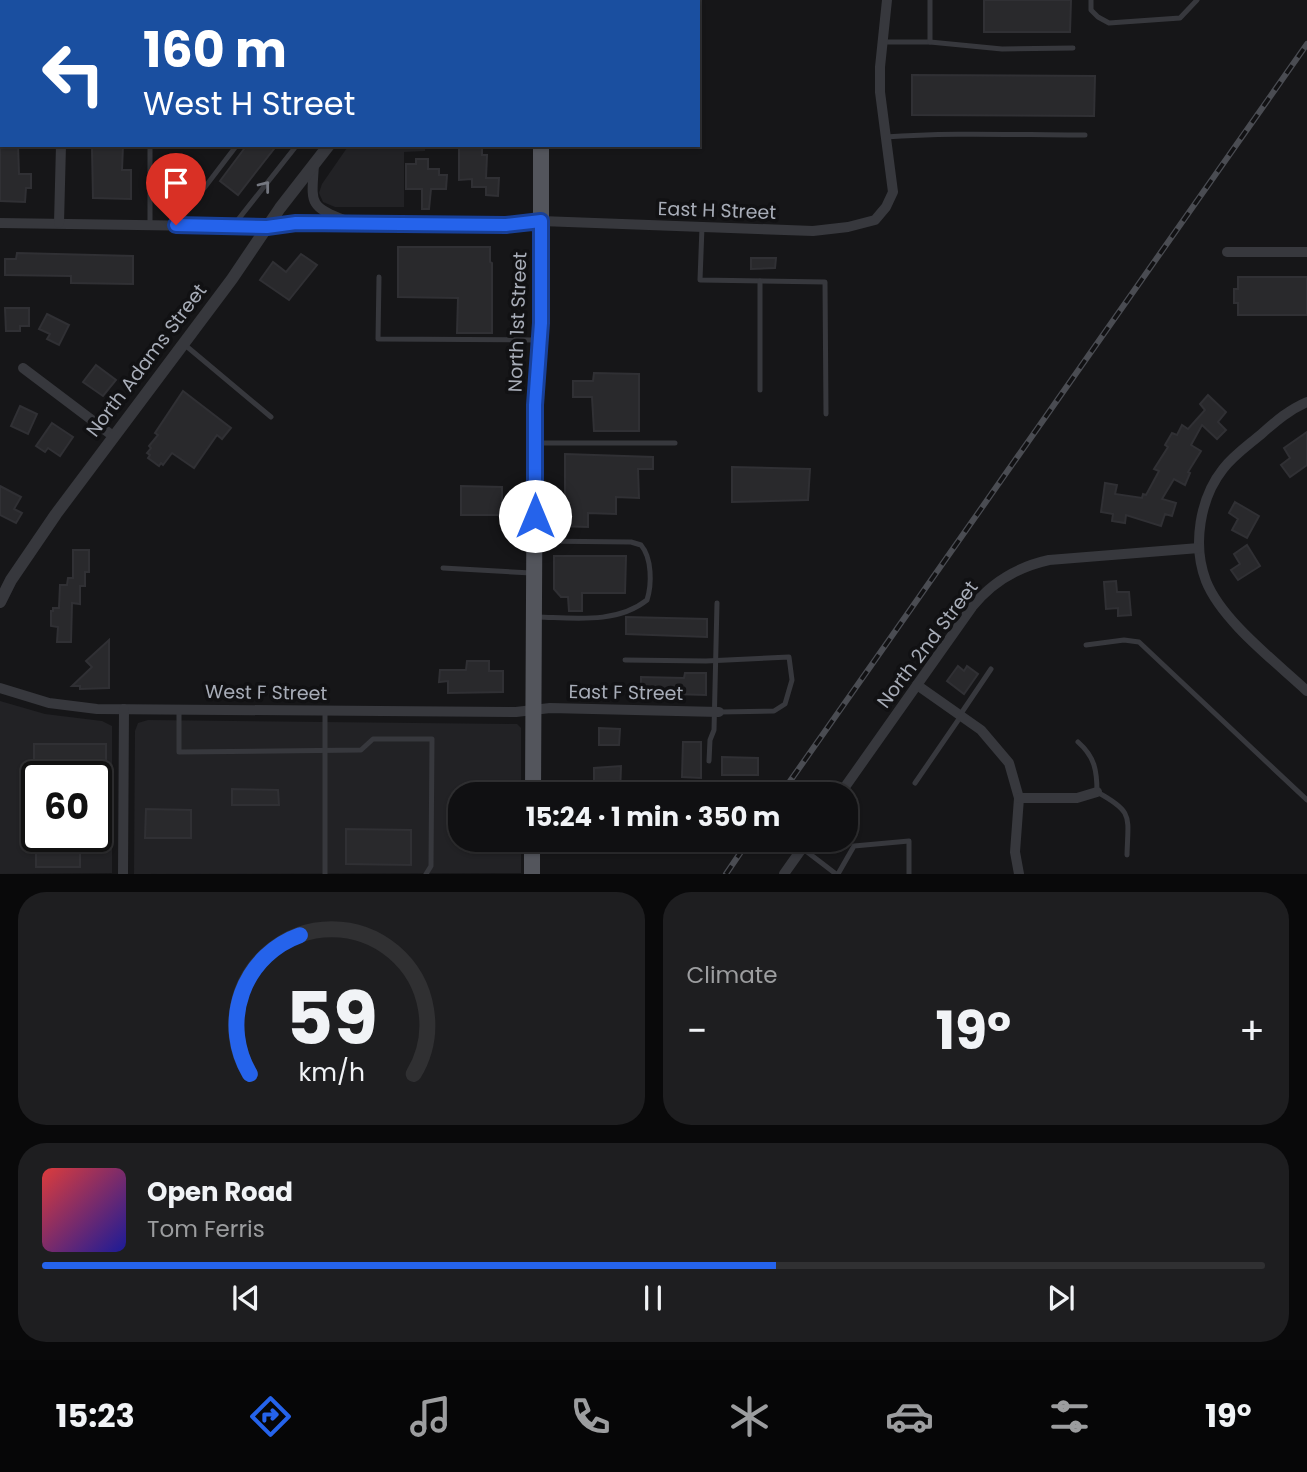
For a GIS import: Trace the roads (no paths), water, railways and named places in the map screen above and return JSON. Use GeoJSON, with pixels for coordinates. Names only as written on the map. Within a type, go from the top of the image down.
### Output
{"type":"FeatureCollection","features":[{"type":"Feature","properties":{"kind":"main road","name":"North 1st Street"},"geometry":{"type":"LineString","coordinates":[[533,782],[535,443],[540,341],[541,147]]}},
{"type":"Feature","properties":{"kind":"main road"},"geometry":{"type":"LineString","coordinates":[[532,852],[532,873]]}},
{"type":"Feature","properties":{"kind":"street"},"geometry":{"type":"LineString","coordinates":[[885,136],[880,92],[887,0]]}},
{"type":"Feature","properties":{"kind":"street","name":"East H Street"},"geometry":{"type":"LineString","coordinates":[[0,223],[267,227],[296,223],[506,225],[541,221],[813,231],[848,227],[875,220],[886,207],[892,192],[885,136]]}},
{"type":"Feature","properties":{"kind":"street"},"geometry":{"type":"LineString","coordinates":[[59,223],[61,147]]}},
{"type":"Feature","properties":{"kind":"street","name":"North Adams Street"},"geometry":{"type":"LineString","coordinates":[[0,602],[11,580],[113,436],[327,147]]}},
{"type":"Feature","properties":{"kind":"street"},"geometry":{"type":"LineString","coordinates":[[314,164],[314,202],[322,211],[351,223]]}},
{"type":"Feature","properties":{"kind":"street"},"geometry":{"type":"LineString","coordinates":[[1227,252],[1307,252]]}},
{"type":"Feature","properties":{"kind":"street"},"geometry":{"type":"LineString","coordinates":[[23,368],[113,436]]}},
{"type":"Feature","properties":{"kind":"street"},"geometry":{"type":"LineString","coordinates":[[1307,402],[1286,413],[1224,467],[1212,485],[1201,514],[1199,548],[1206,580],[1227,615],[1307,691]]}},
{"type":"Feature","properties":{"kind":"street","name":"North 2nd Street"},"geometry":{"type":"LineString","coordinates":[[848,782],[978,600],[994,584],[1012,572],[1049,560],[1199,548]]}},
{"type":"Feature","properties":{"kind":"street"},"geometry":{"type":"LineString","coordinates":[[917,685],[981,730],[1009,763],[1019,798],[1015,852],[1019,873]]}},
{"type":"Feature","properties":{"kind":"street","name":"West F Street"},"geometry":{"type":"LineString","coordinates":[[0,688],[49,703],[82,708],[534,712]]}},
{"type":"Feature","properties":{"kind":"street","name":"East F Street"},"geometry":{"type":"LineString","coordinates":[[534,712],[550,708],[716,712]]}},
{"type":"Feature","properties":{"kind":"street"},"geometry":{"type":"LineString","coordinates":[[123,873],[124,709]]}},
{"type":"Feature","properties":{"kind":"street"},"geometry":{"type":"LineString","coordinates":[[1019,798],[1077,798],[1097,792]]}},
{"type":"Feature","properties":{"kind":"street"},"geometry":{"type":"LineString","coordinates":[[784,873],[800,852]]}},
{"type":"Feature","properties":{"kind":"lane"},"geometry":{"type":"LineString","coordinates":[[930,0],[930,42]]}},
{"type":"Feature","properties":{"kind":"lane"},"geometry":{"type":"LineString","coordinates":[[1091,0],[1091,10],[1098,18],[1109,23],[1180,18],[1197,0]]}},
{"type":"Feature","properties":{"kind":"lane"},"geometry":{"type":"LineString","coordinates":[[882,42],[930,42],[1002,49],[1073,48]]}},
{"type":"Feature","properties":{"kind":"lane"},"geometry":{"type":"LineString","coordinates":[[885,136],[937,133],[1085,135]]}},
{"type":"Feature","properties":{"kind":"lane"},"geometry":{"type":"LineString","coordinates":[[150,147],[150,224]]}},
{"type":"Feature","properties":{"kind":"lane"},"geometry":{"type":"LineString","coordinates":[[176,225],[235,147]]}},
{"type":"Feature","properties":{"kind":"lane"},"geometry":{"type":"LineString","coordinates":[[233,226],[295,147]]}},
{"type":"Feature","properties":{"kind":"lane"},"geometry":{"type":"LineString","coordinates":[[702,227],[700,280],[825,282],[826,414]]}},
{"type":"Feature","properties":{"kind":"lane"},"geometry":{"type":"LineString","coordinates":[[379,277],[378,339],[540,341]]}},
{"type":"Feature","properties":{"kind":"lane"},"geometry":{"type":"LineString","coordinates":[[760,281],[760,390]]}},
{"type":"Feature","properties":{"kind":"lane"},"geometry":{"type":"LineString","coordinates":[[182,343],[271,417]]}},
{"type":"Feature","properties":{"kind":"lane"},"geometry":{"type":"LineString","coordinates":[[535,443],[675,443]]}},
{"type":"Feature","properties":{"kind":"lane"},"geometry":{"type":"LineString","coordinates":[[534,541],[631,542],[642,545],[649,558],[649,594],[647,600],[627,613],[588,618],[534,617]]}},
{"type":"Feature","properties":{"kind":"lane"},"geometry":{"type":"LineString","coordinates":[[443,568],[534,573]]}},
{"type":"Feature","properties":{"kind":"lane"},"geometry":{"type":"LineString","coordinates":[[709,761],[716,712],[717,603]]}},
{"type":"Feature","properties":{"kind":"lane"},"geometry":{"type":"LineString","coordinates":[[1086,645],[1124,640],[1139,642],[1307,800]]}},
{"type":"Feature","properties":{"kind":"lane"},"geometry":{"type":"LineString","coordinates":[[625,660],[706,662],[789,657],[792,680],[785,704],[774,711],[716,712]]}},
{"type":"Feature","properties":{"kind":"lane"},"geometry":{"type":"LineString","coordinates":[[915,783],[991,669]]}},
{"type":"Feature","properties":{"kind":"lane"},"geometry":{"type":"LineString","coordinates":[[179,709],[179,752],[361,750],[373,739],[432,739],[431,866],[426,873]]}},
{"type":"Feature","properties":{"kind":"lane"},"geometry":{"type":"LineString","coordinates":[[325,711],[325,873]]}},
{"type":"Feature","properties":{"kind":"lane"},"geometry":{"type":"LineString","coordinates":[[1078,742],[1094,762],[1097,770],[1097,792],[1118,804],[1127,814],[1127,855]]}},
{"type":"Feature","properties":{"kind":"lane"},"geometry":{"type":"LineString","coordinates":[[815,852],[837,873],[854,846],[909,841],[909,873]]}},
{"type":"Feature","properties":{"kind":"railway"},"geometry":{"type":"LineString","coordinates":[[789,782],[1307,44]]}},
{"type":"Feature","properties":{"kind":"railway"},"geometry":{"type":"LineString","coordinates":[[726,874],[741,852]]}}]}
